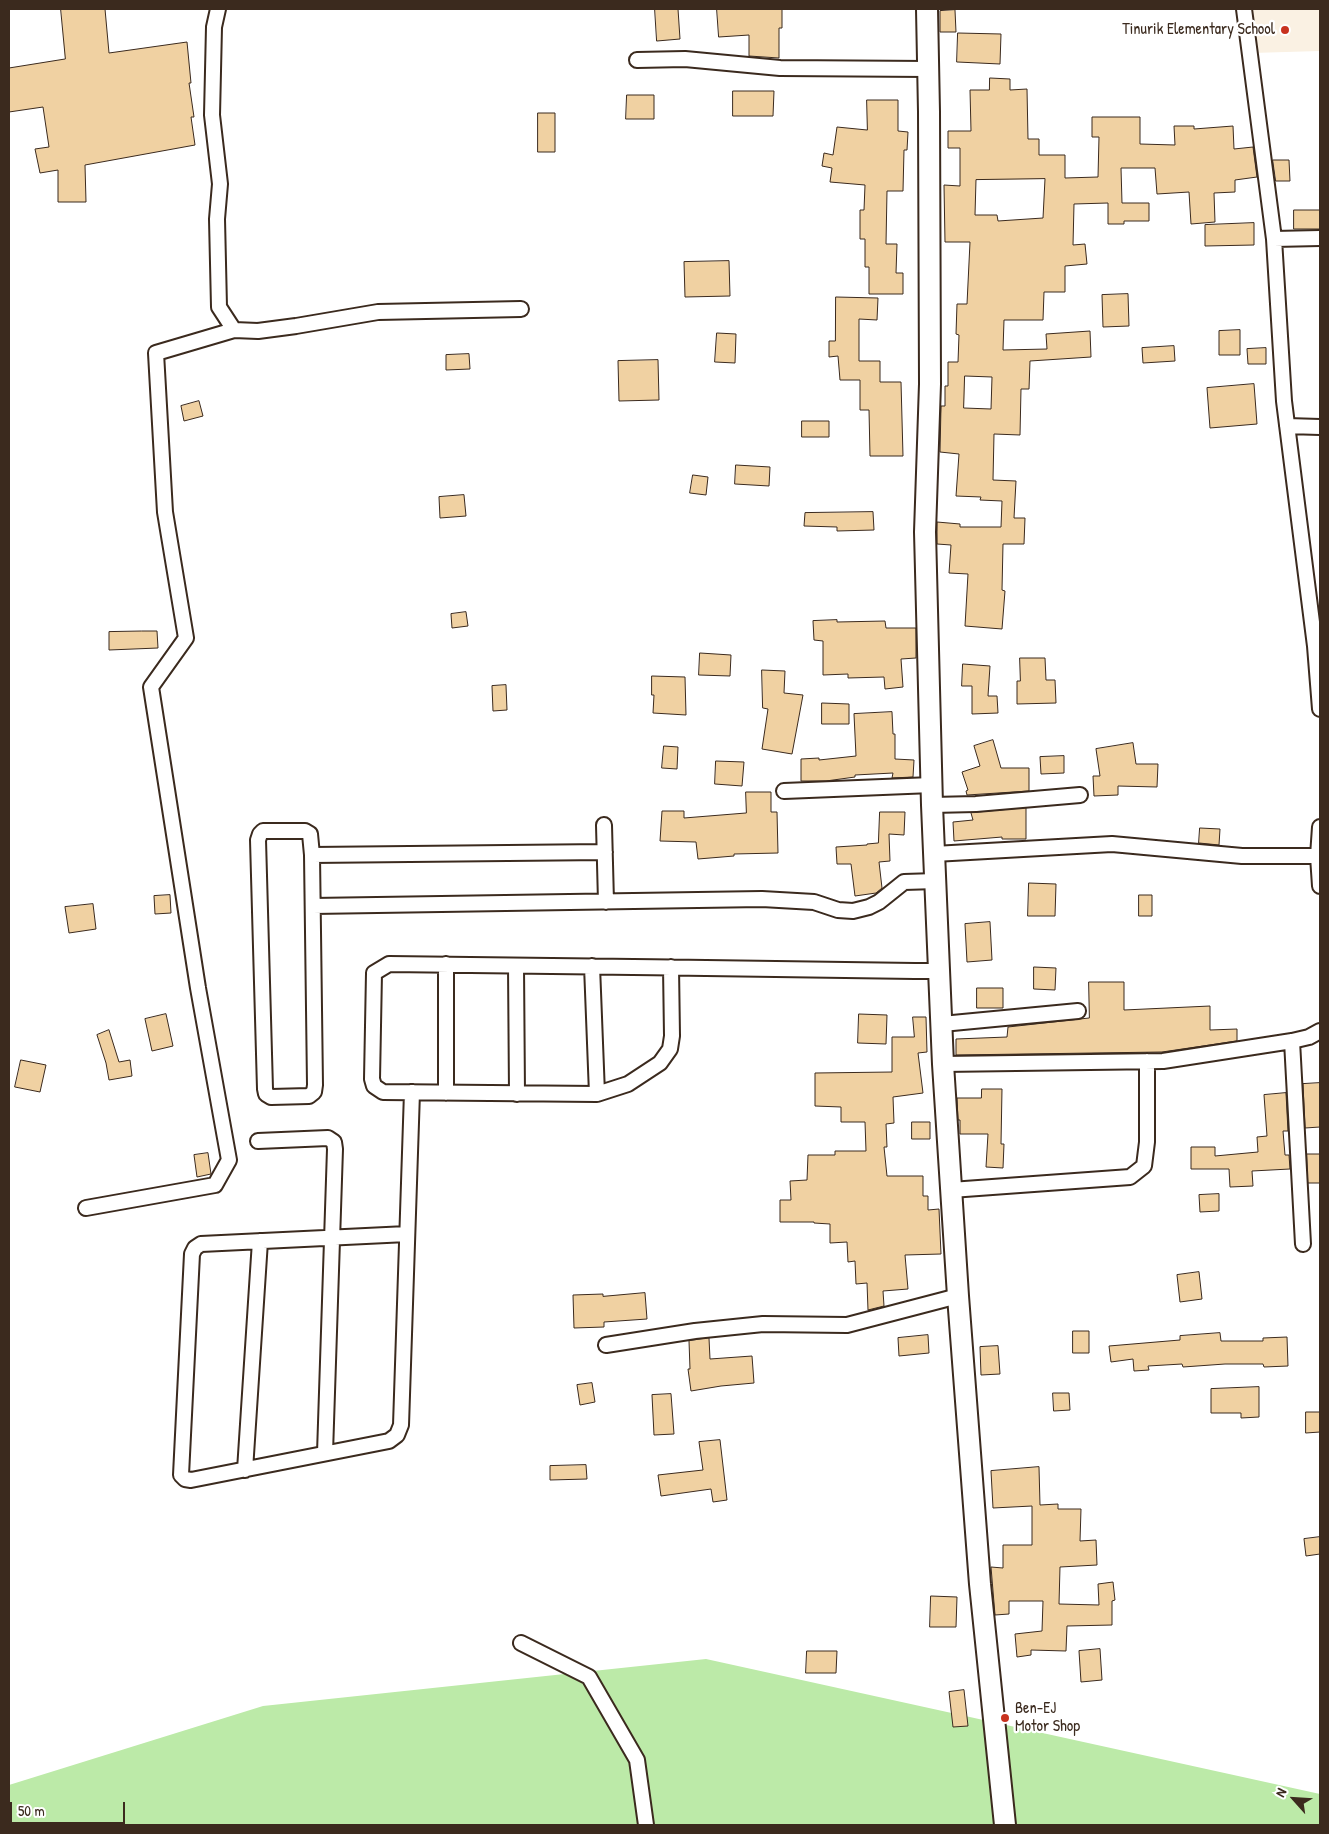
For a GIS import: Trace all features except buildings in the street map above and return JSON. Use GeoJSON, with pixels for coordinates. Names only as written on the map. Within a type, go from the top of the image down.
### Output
{"type":"FeatureCollection","features":[{"type":"Feature","properties":{"kind":"street"},"geometry":{"type":"LineString","coordinates":[[218,9],[214,27],[212,115],[220,184],[217,219],[219,307],[234,330]]}},
{"type":"Feature","properties":{"kind":"street"},"geometry":{"type":"LineString","coordinates":[[927,9],[930,384],[925,532],[932,795],[943,1064],[958,1296],[980,1584],[1005,1825]]}},
{"type":"Feature","properties":{"kind":"street"},"geometry":{"type":"LineString","coordinates":[[1244,9],[1274,239],[1284,401],[1315,646],[1320,709]]}},
{"type":"Feature","properties":{"kind":"street"},"geometry":{"type":"LineString","coordinates":[[637,60],[685,59],[780,68],[928,69]]}},
{"type":"Feature","properties":{"kind":"street"},"geometry":{"type":"LineString","coordinates":[[1274,239],[1320,238]]}},
{"type":"Feature","properties":{"kind":"street"},"geometry":{"type":"LineString","coordinates":[[86,1208],[215,1185],[229,1160],[198,988],[151,687],[186,638],[165,512],[156,354],[234,330],[258,331],[378,312],[521,309]]}},
{"type":"Feature","properties":{"kind":"street"},"geometry":{"type":"LineString","coordinates":[[1287,426],[1320,427]]}},
{"type":"Feature","properties":{"kind":"street"},"geometry":{"type":"LineString","coordinates":[[784,792],[932,795],[976,804],[1080,795]]}},
{"type":"Feature","properties":{"kind":"street"},"geometry":{"type":"LineString","coordinates":[[604,824],[606,902]]}},
{"type":"Feature","properties":{"kind":"street"},"geometry":{"type":"LineString","coordinates":[[1320,827],[1318,856],[1320,886]]}},
{"type":"Feature","properties":{"kind":"street"},"geometry":{"type":"LineString","coordinates":[[304,830],[310,834],[313,906],[314,1092],[309,1096],[271,1097],[266,1094],[265,1089],[258,840],[260,834],[264,831],[304,830]]}},
{"type":"Feature","properties":{"kind":"street"},"geometry":{"type":"LineString","coordinates":[[934,854],[1112,844],[1242,856],[1318,856]]}},
{"type":"Feature","properties":{"kind":"street"},"geometry":{"type":"LineString","coordinates":[[312,855],[605,852]]}},
{"type":"Feature","properties":{"kind":"street"},"geometry":{"type":"LineString","coordinates":[[313,906],[762,899],[814,902],[838,910],[853,911],[879,902],[904,882],[936,881]]}},
{"type":"Feature","properties":{"kind":"street"},"geometry":{"type":"LineString","coordinates":[[671,967],[672,1036],[670,1050],[660,1063],[628,1084],[597,1094],[383,1092],[374,1086],[372,1079],[374,973],[389,964],[446,964],[940,970]]}},
{"type":"Feature","properties":{"kind":"street"},"geometry":{"type":"LineString","coordinates":[[446,964],[446,1093]]}},
{"type":"Feature","properties":{"kind":"street"},"geometry":{"type":"LineString","coordinates":[[516,966],[517,1094]]}},
{"type":"Feature","properties":{"kind":"street"},"geometry":{"type":"LineString","coordinates":[[592,966],[597,1094]]}},
{"type":"Feature","properties":{"kind":"street"},"geometry":{"type":"LineString","coordinates":[[942,1024],[1078,1011]]}},
{"type":"Feature","properties":{"kind":"street"},"geometry":{"type":"LineString","coordinates":[[943,1064],[1163,1061],[1292,1042],[1309,1037],[1320,1031]]}},
{"type":"Feature","properties":{"kind":"street"},"geometry":{"type":"LineString","coordinates":[[1292,1042],[1303,1244]]}},
{"type":"Feature","properties":{"kind":"street"},"geometry":{"type":"LineString","coordinates":[[951,1190],[1130,1177],[1144,1166],[1147,1142],[1147,1061]]}},
{"type":"Feature","properties":{"kind":"street"},"geometry":{"type":"LineString","coordinates":[[407,1234],[201,1244],[195,1248],[192,1254],[181,1475],[185,1479],[191,1480],[245,1470],[389,1441],[397,1435],[401,1425],[412,1092]]}},
{"type":"Feature","properties":{"kind":"street"},"geometry":{"type":"LineString","coordinates":[[258,1141],[328,1138],[334,1142],[333,1237],[325,1453]]}},
{"type":"Feature","properties":{"kind":"street"},"geometry":{"type":"LineString","coordinates":[[245,1470],[260,1241]]}},
{"type":"Feature","properties":{"kind":"street"},"geometry":{"type":"LineString","coordinates":[[606,1345],[763,1324],[846,1324],[887,1316],[958,1296]]}},
{"type":"Feature","properties":{"kind":"street"},"geometry":{"type":"LineString","coordinates":[[521,1643],[589,1677],[637,1760],[646,1825]]}},
{"type":"Feature","properties":{"kind":"shaded area","name":"Tinurik Elementary School"},"geometry":{"type":"Polygon","coordinates":[[[1248,9],[1320,9],[1320,51],[1252,53],[1248,9]]]}},
{"type":"Feature","properties":{"kind":"green space"},"geometry":{"type":"Polygon","coordinates":[[[706,1659],[1320,1794],[1320,1825],[9,1825],[9,1785],[263,1706],[706,1659]]]}},
{"type":"Feature","properties":{"kind":"place","name":"Tinurik Elementary School"},"geometry":{"type":"Point","coordinates":[1285,30]}},
{"type":"Feature","properties":{"kind":"place","name":"Ben-EJ Motor Shop"},"geometry":{"type":"Point","coordinates":[1005,1718]}}]}
